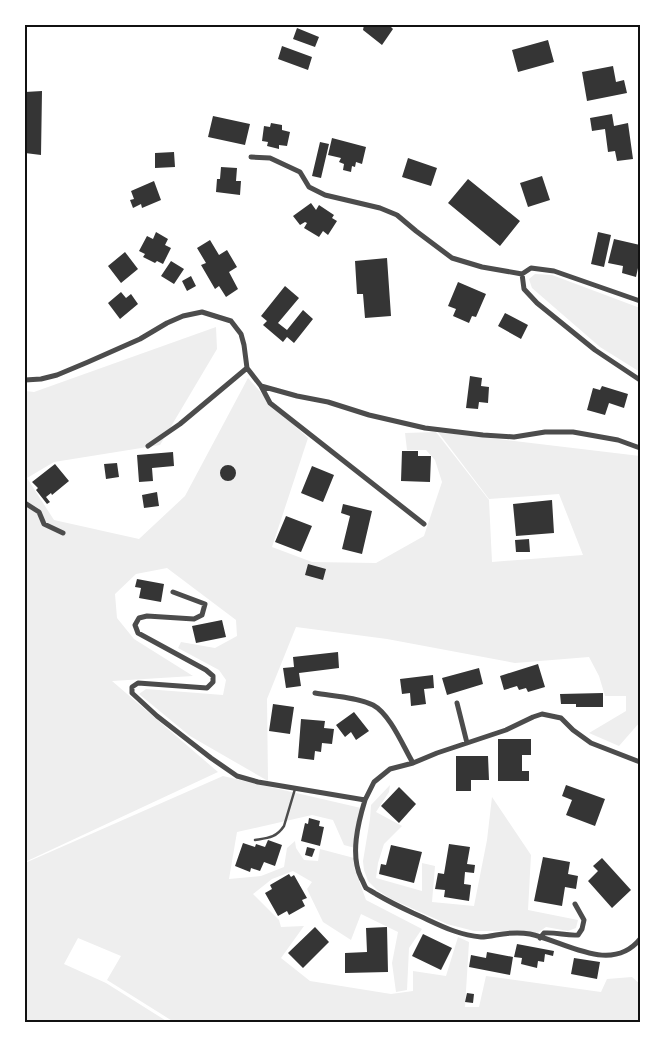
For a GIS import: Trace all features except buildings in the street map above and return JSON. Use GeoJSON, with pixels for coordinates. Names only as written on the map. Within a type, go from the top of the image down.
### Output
{"type":"FeatureCollection","features":[{"type":"Feature","properties":{"kind":"street"},"geometry":{"type":"LineString","coordinates":[[251,157],[270,158],[300,172],[309,187],[325,195],[380,208],[396,215],[452,258],[482,267],[522,274],[531,268],[554,270],[640,300]]}},
{"type":"Feature","properties":{"kind":"street"},"geometry":{"type":"LineString","coordinates":[[522,274],[524,289],[537,303],[595,350],[640,380]]}},
{"type":"Feature","properties":{"kind":"street"},"geometry":{"type":"LineString","coordinates":[[25,380],[57,375],[140,339],[183,316],[202,312],[230,321],[241,334],[248,368],[270,403],[424,524]]}},
{"type":"Feature","properties":{"kind":"street"},"geometry":{"type":"LineString","coordinates":[[148,446],[180,424],[248,368]]}},
{"type":"Feature","properties":{"kind":"street"},"geometry":{"type":"LineString","coordinates":[[261,386],[425,428],[483,435],[514,436],[544,432],[573,432],[618,440],[640,448]]}},
{"type":"Feature","properties":{"kind":"street"},"geometry":{"type":"LineString","coordinates":[[25,503],[39,512],[44,524],[63,533]]}},
{"type":"Feature","properties":{"kind":"street"},"geometry":{"type":"LineString","coordinates":[[173,592],[204,604],[202,615],[194,619],[147,616],[139,618],[135,625],[138,633],[206,670],[213,676],[213,682],[207,688],[138,683],[132,687],[132,693],[157,716],[237,776],[258,782],[365,800]]}},
{"type":"Feature","properties":{"kind":"street"},"geometry":{"type":"LineString","coordinates":[[315,693],[352,699],[373,706],[388,719],[413,763]]}},
{"type":"Feature","properties":{"kind":"street"},"geometry":{"type":"LineString","coordinates":[[457,703],[468,743]]}},
{"type":"Feature","properties":{"kind":"street"},"geometry":{"type":"LineString","coordinates":[[640,762],[591,742],[561,718],[542,714],[533,717],[506,730],[413,763],[390,769],[374,782],[365,800],[358,826],[356,863],[358,872],[366,887],[389,902],[422,916],[441,927],[464,935],[484,937],[513,933],[530,934],[571,949],[592,954],[610,955],[635,946],[640,939]]}},
{"type":"Feature","properties":{"kind":"street"},"geometry":{"type":"LineString","coordinates":[[540,938],[544,932],[568,936],[578,935],[584,920],[575,904]]}},
{"type":"Feature","properties":{"kind":"lane"},"geometry":{"type":"LineString","coordinates":[[255,840],[272,837],[281,831],[296,788]]}},
{"type":"Feature","properties":{"kind":"shaded area"},"geometry":{"type":"Polygon","coordinates":[[[535,274],[552,275],[640,308],[640,372],[600,347],[532,288],[529,279],[535,274]]]}},
{"type":"Feature","properties":{"kind":"shaded area"},"geometry":{"type":"Polygon","coordinates":[[[216,327],[217,349],[160,445],[54,462],[27,478],[54,520],[139,539],[185,496],[248,378],[272,405],[308,438],[272,547],[312,562],[376,563],[424,536],[442,482],[435,460],[426,450],[407,450],[405,433],[436,432],[489,500],[492,562],[583,555],[559,494],[489,499],[438,432],[640,456],[640,722],[619,746],[589,733],[626,711],[626,696],[605,696],[599,676],[589,657],[515,663],[387,639],[296,627],[267,699],[268,781],[190,736],[139,694],[146,689],[223,695],[226,680],[219,670],[178,648],[181,642],[215,648],[237,636],[236,620],[167,568],[136,574],[115,594],[117,618],[134,639],[193,676],[112,681],[218,772],[25,862],[25,391],[34,392],[216,327]]]}},
{"type":"Feature","properties":{"kind":"shaded area"},"geometry":{"type":"Polygon","coordinates":[[[223,776],[361,808],[355,848],[344,845],[333,820],[312,815],[237,832],[229,879],[261,876],[284,867],[287,848],[295,841],[296,848],[304,860],[318,861],[320,849],[354,858],[354,867],[366,900],[422,929],[409,948],[407,990],[396,992],[392,963],[398,932],[361,914],[351,940],[323,922],[307,889],[312,882],[293,871],[272,879],[253,894],[279,920],[281,927],[304,926],[281,958],[310,981],[391,994],[413,991],[413,971],[446,976],[458,937],[469,942],[465,1007],[479,1007],[486,976],[601,992],[607,979],[632,977],[640,984],[640,1022],[174,1022],[107,980],[121,956],[78,938],[64,964],[106,983],[168,1022],[25,1022],[25,863],[223,776]]]}},
{"type":"Feature","properties":{"kind":"shaded area"},"geometry":{"type":"Polygon","coordinates":[[[390,785],[389,792],[376,812],[402,826],[384,844],[376,878],[422,891],[422,863],[435,866],[432,902],[474,906],[487,840],[492,797],[531,855],[528,910],[578,920],[576,928],[568,931],[546,927],[536,934],[521,931],[474,931],[447,924],[391,899],[377,890],[368,881],[363,861],[371,805],[390,785]]]}}]}
